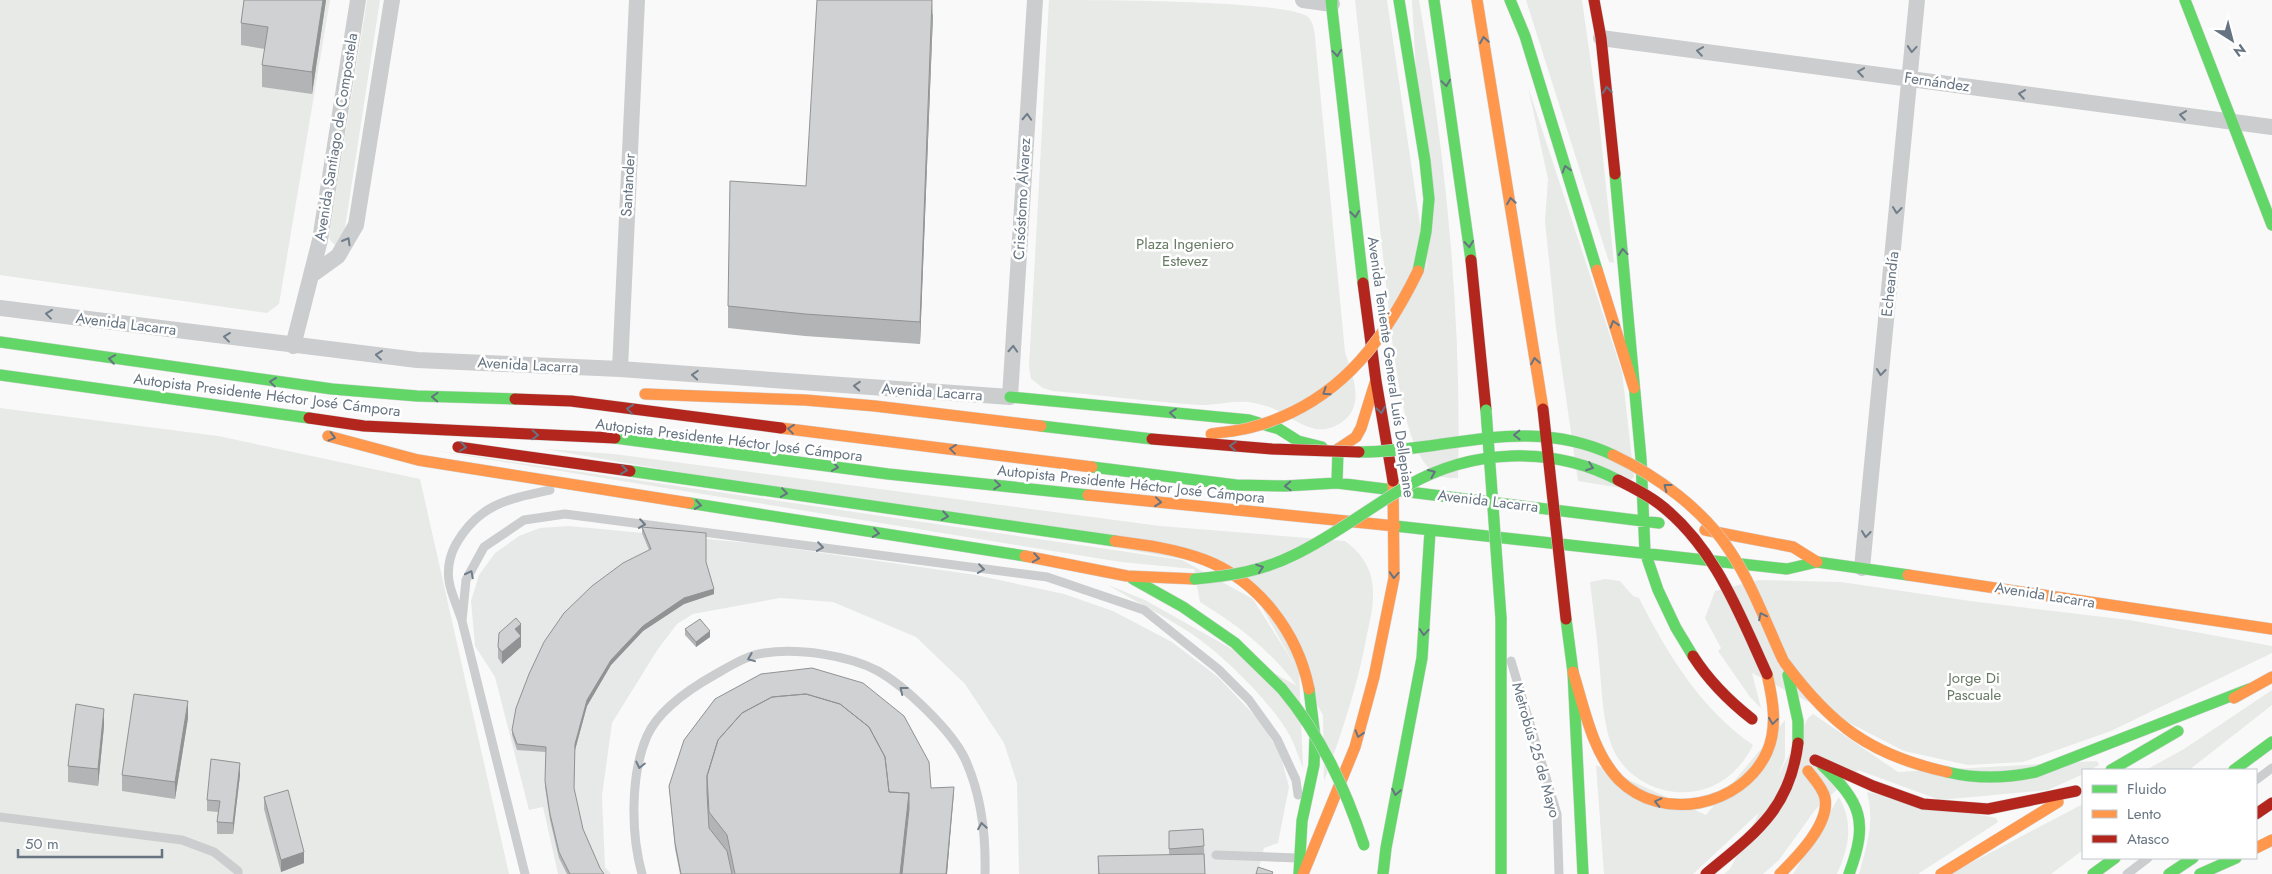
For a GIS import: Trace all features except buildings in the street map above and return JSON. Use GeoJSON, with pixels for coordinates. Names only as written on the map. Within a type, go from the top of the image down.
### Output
{"type":"FeatureCollection","features":[{"type":"Feature","properties":{"kind":"main road"},"geometry":{"type":"LineString","coordinates":[[1152,439],[1221,434],[1256,425],[1302,407],[1338,384],[1361,363],[1378,343],[1405,300],[1418,272],[1426,232],[1429,199],[1421,133],[1399,0]]}},
{"type":"Feature","properties":{"kind":"main road"},"geometry":{"type":"LineString","coordinates":[[1434,0],[1468,231],[1486,410],[1501,623],[1501,874]]}},
{"type":"Feature","properties":{"kind":"main road"},"geometry":{"type":"LineString","coordinates":[[1477,0],[1543,409],[1573,672],[1583,874]]}},
{"type":"Feature","properties":{"kind":"main road"},"geometry":{"type":"LineString","coordinates":[[1510,0],[1525,36],[1634,388]]}},
{"type":"Feature","properties":{"kind":"main road"},"geometry":{"type":"LineString","coordinates":[[1594,0],[1601,38],[1620,217],[1634,388],[1642,459],[1645,552],[1658,590],[1676,628],[1702,670],[1730,702],[1752,720]]}},
{"type":"Feature","properties":{"kind":"main road"},"geometry":{"type":"LineString","coordinates":[[2185,0],[2272,226]]}},
{"type":"Feature","properties":{"kind":"main road","name":"Avenida Teniente General Luís Dellepiane"},"geometry":{"type":"LineString","coordinates":[[1303,874],[1355,747],[1374,677],[1394,578],[1395,490],[1376,381],[1352,193],[1332,1]]}},
{"type":"Feature","properties":{"kind":"main road","name":"Autopista Presidente Héctor José Cámpora"},"geometry":{"type":"LineString","coordinates":[[0,342],[85,356],[332,389],[418,396],[571,401],[1236,485],[1285,486],[1337,483]]}},
{"type":"Feature","properties":{"kind":"main road","name":"Autopista Presidente Héctor José Cámpora"},"geometry":{"type":"LineString","coordinates":[[0,375],[364,426],[626,439],[888,474],[1395,526]]}},
{"type":"Feature","properties":{"kind":"main road"},"geometry":{"type":"LineString","coordinates":[[1337,483],[1338,449],[1356,436],[1361,428],[1376,381]]}},
{"type":"Feature","properties":{"kind":"main road"},"geometry":{"type":"LineString","coordinates":[[571,401],[631,394],[805,400],[875,406],[1152,439],[1322,453],[1393,451],[1440,446],[1502,435],[1529,435],[1595,447],[1625,458],[1668,488],[1698,514],[1729,550],[1784,662],[1799,719],[1798,757],[1789,782],[1766,822],[1750,839],[1706,874]]}},
{"type":"Feature","properties":{"kind":"main road","name":"Avenida Lacarra"},"geometry":{"type":"LineString","coordinates":[[1010,397],[1249,420],[1280,429],[1298,441],[1338,449]]}},
{"type":"Feature","properties":{"kind":"main road"},"geometry":{"type":"LineString","coordinates":[[200,403],[295,428]]}},
{"type":"Feature","properties":{"kind":"main road"},"geometry":{"type":"LineString","coordinates":[[364,426],[428,442]]}},
{"type":"Feature","properties":{"kind":"main road"},"geometry":{"type":"LineString","coordinates":[[314,433],[418,460],[1055,561],[1127,576],[1195,579],[1233,576],[1283,560],[1309,548],[1422,478],[1455,463],[1478,459],[1530,455],[1556,457],[1578,462],[1616,477],[1660,504],[1709,558],[1728,589],[1767,674],[1774,703],[1775,718],[1767,753],[1755,772],[1742,785],[1724,796],[1696,805],[1670,805],[1645,799],[1619,781],[1600,750],[1573,672]]}},
{"type":"Feature","properties":{"kind":"main road"},"geometry":{"type":"LineString","coordinates":[[447,445],[1154,546],[1185,553],[1231,573],[1255,590],[1277,613],[1298,648],[1311,698],[1315,746],[1314,768],[1302,822],[1299,874]]}},
{"type":"Feature","properties":{"kind":"main road","name":"Avenida Lacarra"},"geometry":{"type":"LineString","coordinates":[[1337,483],[1718,532],[1793,547],[1817,562]]}},
{"type":"Feature","properties":{"kind":"main road","name":"Avenida Lacarra"},"geometry":{"type":"LineString","coordinates":[[1395,526],[1787,569],[1817,562],[2272,629]]}},
{"type":"Feature","properties":{"kind":"main road"},"geometry":{"type":"LineString","coordinates":[[1384,874],[1389,829],[1422,658],[1430,530]]}},
{"type":"Feature","properties":{"kind":"main road"},"geometry":{"type":"LineString","coordinates":[[1127,576],[1183,607],[1235,643],[1303,712],[1323,744],[1349,797],[1365,850]]}},
{"type":"Feature","properties":{"kind":"main road"},"geometry":{"type":"LineString","coordinates":[[1784,662],[1811,696],[1834,720],[1882,751],[1917,766],[1960,774],[1991,777],[2030,773],[2058,764],[2249,689]]}},
{"type":"Feature","properties":{"kind":"main road"},"geometry":{"type":"LineString","coordinates":[[2113,769],[2272,677]]}},
{"type":"Feature","properties":{"kind":"main road"},"geometry":{"type":"LineString","coordinates":[[2235,769],[2272,742]]}},
{"type":"Feature","properties":{"kind":"main road"},"geometry":{"type":"LineString","coordinates":[[1849,874],[1859,838],[1857,810],[1852,797],[1816,761],[1873,786],[1923,804],[1988,810],[2080,789]]}},
{"type":"Feature","properties":{"kind":"main road"},"geometry":{"type":"LineString","coordinates":[[1780,874],[1809,841],[1823,818],[1826,805],[1825,798],[1819,784],[1808,771]]}},
{"type":"Feature","properties":{"kind":"main road"},"geometry":{"type":"LineString","coordinates":[[1941,874],[2080,789]]}},
{"type":"Feature","properties":{"kind":"main road"},"geometry":{"type":"LineString","coordinates":[[2257,813],[2272,803]]}},
{"type":"Feature","properties":{"kind":"main road"},"geometry":{"type":"LineString","coordinates":[[2257,848],[2272,840]]}},
{"type":"Feature","properties":{"kind":"main road"},"geometry":{"type":"LineString","coordinates":[[2093,874],[2114,859]]}},
{"type":"Feature","properties":{"kind":"main road"},"geometry":{"type":"LineString","coordinates":[[2169,874],[2192,859]]}},
{"type":"Feature","properties":{"kind":"main road"},"geometry":{"type":"LineString","coordinates":[[2200,874],[2234,859]]}},
{"type":"Feature","properties":{"kind":"street","name":"Avenida Santiago de Compostela"},"geometry":{"type":"LineString","coordinates":[[293,346],[313,274],[320,240],[358,0]]}},
{"type":"Feature","properties":{"kind":"street","name":"Avenida Santiago de Compostela"},"geometry":{"type":"LineString","coordinates":[[313,274],[338,256],[356,225],[392,0]]}},
{"type":"Feature","properties":{"kind":"street","name":"Santander"},"geometry":{"type":"LineString","coordinates":[[620,369],[637,0]]}},
{"type":"Feature","properties":{"kind":"street","name":"Crisóstomo Álvarez"},"geometry":{"type":"LineString","coordinates":[[1010,397],[1035,0]]}},
{"type":"Feature","properties":{"kind":"street"},"geometry":{"type":"LineString","coordinates":[[1302,0],[1332,1]]}},
{"type":"Feature","properties":{"kind":"street","name":"Echeandía"},"geometry":{"type":"LineString","coordinates":[[1862,568],[1917,0]]}},
{"type":"Feature","properties":{"kind":"street","name":"Fernández"},"geometry":{"type":"LineString","coordinates":[[1601,38],[2272,127]]}},
{"type":"Feature","properties":{"kind":"street","name":"Avenida Lacarra"},"geometry":{"type":"LineString","coordinates":[[0,308],[417,360],[620,369],[1010,397]]}},
{"type":"Feature","properties":{"kind":"lane"},"geometry":{"type":"LineString","coordinates":[[525,874],[462,621],[449,580],[449,556],[461,535],[481,512],[504,502],[575,485]]}},
{"type":"Feature","properties":{"kind":"lane"},"geometry":{"type":"LineString","coordinates":[[462,621],[466,580],[484,547],[524,520],[565,514],[1047,577],[1144,610],[1218,669],[1249,700],[1277,739],[1296,780],[1302,822]]}},
{"type":"Feature","properties":{"kind":"lane","name":"Metrobús 25 de Mayo"},"geometry":{"type":"LineString","coordinates":[[1501,623],[1557,814],[1559,874]]}},
{"type":"Feature","properties":{"kind":"lane"},"geometry":{"type":"LineString","coordinates":[[642,874],[637,855],[634,817],[638,771],[647,736],[667,708],[693,686],[729,666],[763,653],[806,651],[846,660],[878,671],[909,694],[938,722],[965,759],[978,799],[986,847],[985,874]]}},
{"type":"Feature","properties":{"kind":"lane"},"geometry":{"type":"LineString","coordinates":[[2257,779],[2272,768]]}},
{"type":"Feature","properties":{"kind":"lane"},"geometry":{"type":"LineString","coordinates":[[0,817],[182,840],[214,852],[238,871],[238,874]]}},
{"type":"Feature","properties":{"kind":"lane"},"geometry":{"type":"LineString","coordinates":[[1216,855],[1300,858]]}},
{"type":"Feature","properties":{"kind":"lane"},"geometry":{"type":"LineString","coordinates":[[2126,874],[2147,859]]}},
{"type":"Feature","properties":{"kind":"shaded area"},"geometry":{"type":"Polygon","coordinates":[[[569,526],[760,544],[976,575],[1064,594],[1113,611],[1172,642],[1218,677],[1258,719],[1280,753],[1289,787],[1278,843],[1264,848],[1258,872],[1263,874],[1019,874],[1017,783],[1004,743],[965,684],[916,637],[833,602],[780,598],[693,614],[677,624],[658,649],[612,723],[602,796],[605,867],[611,874],[558,874],[543,807],[529,810],[495,677],[475,646],[471,601],[479,575],[495,553],[519,536],[540,528],[569,526]]]}},
{"type":"Feature","properties":{"kind":"green space"},"geometry":{"type":"Polygon","coordinates":[[[0,0],[330,0],[279,304],[267,313],[0,275],[0,0]]]}},
{"type":"Feature","properties":{"kind":"green space"},"geometry":{"type":"Polygon","coordinates":[[[367,0],[380,0],[344,234],[338,244],[335,245],[329,236],[367,0]]]}},
{"type":"Feature","properties":{"kind":"green space","name":"Plaza Ingeniero Estevez"},"geometry":{"type":"Polygon","coordinates":[[[1049,0],[1224,4],[1289,11],[1307,16],[1310,19],[1315,35],[1345,352],[1355,389],[1354,407],[1342,422],[1332,427],[1314,429],[1272,408],[1254,403],[1201,405],[1053,391],[1043,388],[1031,379],[1029,367],[1049,0]]]}},
{"type":"Feature","properties":{"kind":"green space"},"geometry":{"type":"Polygon","coordinates":[[[1355,0],[1387,0],[1427,272],[1412,0],[1419,0],[1437,119],[1455,298],[1459,418],[1458,478],[1443,477],[1431,470],[1421,457],[1413,440],[1402,400],[1393,348],[1355,0]]]}},
{"type":"Feature","properties":{"kind":"green space"},"geometry":{"type":"Polygon","coordinates":[[[1526,0],[1582,0],[1599,120],[1614,263],[1609,262],[1526,0]]]}},
{"type":"Feature","properties":{"kind":"green space"},"geometry":{"type":"Polygon","coordinates":[[[1528,87],[1622,372],[1634,477],[1621,488],[1578,481],[1556,328],[1545,221],[1548,179],[1528,87]]]}},
{"type":"Feature","properties":{"kind":"green space"},"geometry":{"type":"Polygon","coordinates":[[[0,408],[218,436],[420,479],[509,874],[0,874],[0,408]]]}},
{"type":"Feature","properties":{"kind":"green space"},"geometry":{"type":"Polygon","coordinates":[[[424,449],[1182,560],[1253,599],[1299,672],[1303,768],[1292,740],[1282,723],[1246,680],[1218,654],[1192,634],[1108,585],[1145,600],[1297,686],[1265,650],[1228,620],[1200,602],[1194,569],[1121,562],[424,449]]]}},
{"type":"Feature","properties":{"kind":"green space"},"geometry":{"type":"Polygon","coordinates":[[[545,449],[614,454],[1160,526],[1345,541],[1355,549],[1366,564],[1372,581],[1373,601],[1354,690],[1324,781],[1323,715],[1240,569],[545,449]]]}},
{"type":"Feature","properties":{"kind":"green space"},"geometry":{"type":"Polygon","coordinates":[[[1605,579],[1620,581],[1633,596],[1639,598],[1662,640],[1687,679],[1717,714],[1753,745],[1742,763],[1719,783],[1689,792],[1664,790],[1640,780],[1630,772],[1615,753],[1607,731],[1604,711],[1590,582],[1605,579]]]}},
{"type":"Feature","properties":{"kind":"green space","name":"Jorge Di Pascuale"},"geometry":{"type":"Polygon","coordinates":[[[1759,580],[1841,582],[1970,601],[2129,620],[2272,646],[2272,653],[2111,731],[2023,762],[1968,765],[1904,751],[1752,673],[1761,708],[1750,697],[1718,651],[1721,648],[1705,618],[1715,591],[1759,580]]]}},
{"type":"Feature","properties":{"kind":"green space"},"geometry":{"type":"Polygon","coordinates":[[[2272,690],[2272,705],[2190,769],[2148,769],[2184,749],[2272,690]]]}},
{"type":"Feature","properties":{"kind":"green space"},"geometry":{"type":"Polygon","coordinates":[[[1813,714],[1898,772],[2097,761],[2099,765],[2092,769],[2082,769],[2082,774],[2048,790],[1940,800],[1858,770],[1815,810],[1779,860],[1763,874],[1724,874],[1730,869],[1808,718],[1813,714]]]}},
{"type":"Feature","properties":{"kind":"green space"},"geometry":{"type":"Polygon","coordinates":[[[1785,720],[1785,759],[1765,807],[1693,874],[1604,874],[1596,765],[1706,815],[1785,720]]]}},
{"type":"Feature","properties":{"kind":"green space"},"geometry":{"type":"Polygon","coordinates":[[[1867,792],[1996,818],[1998,822],[1918,874],[1859,874],[1870,824],[1867,792]]]}},
{"type":"Feature","properties":{"kind":"green space"},"geometry":{"type":"Polygon","coordinates":[[[1839,797],[1847,817],[1848,836],[1847,845],[1837,874],[1793,874],[1839,797]]]}},
{"type":"Feature","properties":{"kind":"green space"},"geometry":{"type":"Polygon","coordinates":[[[2082,805],[2082,851],[2051,874],[1950,874],[2082,805]]]}},
{"type":"Feature","properties":{"kind":"traffic: fast"},"geometry":{"type":"LineString","coordinates":[[1331,0],[1363,283]]}},
{"type":"Feature","properties":{"kind":"traffic: fast"},"geometry":{"type":"LineString","coordinates":[[1399,0],[1425,161],[1429,199],[1426,232],[1418,271]]}},
{"type":"Feature","properties":{"kind":"traffic: fast"},"geometry":{"type":"LineString","coordinates":[[1434,0],[1471,260]]}},
{"type":"Feature","properties":{"kind":"traffic: fast"},"geometry":{"type":"LineString","coordinates":[[1510,0],[1525,36],[1597,270]]}},
{"type":"Feature","properties":{"kind":"traffic: fast"},"geometry":{"type":"LineString","coordinates":[[2185,0],[2272,225]]}},
{"type":"Feature","properties":{"kind":"traffic: fast"},"geometry":{"type":"LineString","coordinates":[[1615,174],[1641,459],[1645,552],[1658,590],[1676,628],[1693,656]]}},
{"type":"Feature","properties":{"kind":"traffic: fast"},"geometry":{"type":"LineString","coordinates":[[0,342],[332,389],[417,396],[515,399]]}},
{"type":"Feature","properties":{"kind":"traffic: fast"},"geometry":{"type":"LineString","coordinates":[[0,375],[309,418]]}},
{"type":"Feature","properties":{"kind":"traffic: fast"},"geometry":{"type":"LineString","coordinates":[[1010,397],[1249,420],[1279,429],[1298,441],[1322,447]]}},
{"type":"Feature","properties":{"kind":"traffic: fast"},"geometry":{"type":"LineString","coordinates":[[1486,410],[1501,618]]}},
{"type":"Feature","properties":{"kind":"traffic: fast"},"geometry":{"type":"LineString","coordinates":[[1041,426],[1152,439]]}},
{"type":"Feature","properties":{"kind":"traffic: fast"},"geometry":{"type":"LineString","coordinates":[[1359,452],[1424,447],[1487,438],[1518,436],[1549,437],[1581,443],[1613,455]]}},
{"type":"Feature","properties":{"kind":"traffic: fast"},"geometry":{"type":"LineString","coordinates":[[615,438],[888,474],[1088,495]]}},
{"type":"Feature","properties":{"kind":"traffic: fast"},"geometry":{"type":"LineString","coordinates":[[1338,449],[1337,483],[1659,523]]}},
{"type":"Feature","properties":{"kind":"traffic: fast"},"geometry":{"type":"LineString","coordinates":[[1195,579],[1246,572],[1282,561],[1323,539],[1407,486],[1432,474],[1458,465],[1484,459],[1512,456],[1539,457],[1566,461],[1593,469],[1618,480]]}},
{"type":"Feature","properties":{"kind":"traffic: fast"},"geometry":{"type":"LineString","coordinates":[[1092,467],[1236,485],[1285,486],[1337,483]]}},
{"type":"Feature","properties":{"kind":"traffic: fast"},"geometry":{"type":"LineString","coordinates":[[630,471],[1115,541]]}},
{"type":"Feature","properties":{"kind":"traffic: fast"},"geometry":{"type":"LineString","coordinates":[[689,503],[1025,556]]}},
{"type":"Feature","properties":{"kind":"traffic: fast"},"geometry":{"type":"LineString","coordinates":[[1395,526],[1787,569],[1817,562],[1908,575]]}},
{"type":"Feature","properties":{"kind":"traffic: fast"},"geometry":{"type":"LineString","coordinates":[[1383,874],[1386,848],[1422,658],[1430,531]]}},
{"type":"Feature","properties":{"kind":"traffic: fast"},"geometry":{"type":"LineString","coordinates":[[1133,579],[1183,607],[1235,643],[1282,689]]}},
{"type":"Feature","properties":{"kind":"traffic: fast"},"geometry":{"type":"LineString","coordinates":[[1501,618],[1501,874]]}},
{"type":"Feature","properties":{"kind":"traffic: fast"},"geometry":{"type":"LineString","coordinates":[[1566,619],[1573,672],[1583,874]]}},
{"type":"Feature","properties":{"kind":"traffic: fast"},"geometry":{"type":"LineString","coordinates":[[1788,675],[1798,721],[1798,743]]}},
{"type":"Feature","properties":{"kind":"traffic: fast"},"geometry":{"type":"LineString","coordinates":[[1282,689],[1309,725],[1330,763],[1349,803],[1364,845]]}},
{"type":"Feature","properties":{"kind":"traffic: fast"},"geometry":{"type":"LineString","coordinates":[[1299,874],[1302,821],[1314,765],[1315,737],[1309,689]]}},
{"type":"Feature","properties":{"kind":"traffic: fast"},"geometry":{"type":"LineString","coordinates":[[1947,772],[1969,776],[1992,777],[2036,772],[2249,689]]}},
{"type":"Feature","properties":{"kind":"traffic: fast"},"geometry":{"type":"LineString","coordinates":[[2113,769],[2178,731]]}},
{"type":"Feature","properties":{"kind":"traffic: fast"},"geometry":{"type":"LineString","coordinates":[[2235,769],[2272,742]]}},
{"type":"Feature","properties":{"kind":"traffic: fast"},"geometry":{"type":"LineString","coordinates":[[1822,765],[1845,790],[1858,814],[1860,826],[1859,840],[1849,874]]}},
{"type":"Feature","properties":{"kind":"traffic: fast"},"geometry":{"type":"LineString","coordinates":[[2093,874],[2114,859]]}},
{"type":"Feature","properties":{"kind":"traffic: fast"},"geometry":{"type":"LineString","coordinates":[[2169,874],[2192,859]]}},
{"type":"Feature","properties":{"kind":"traffic: fast"},"geometry":{"type":"LineString","coordinates":[[2200,874],[2234,859]]}},
{"type":"Feature","properties":{"kind":"traffic: slow"},"geometry":{"type":"LineString","coordinates":[[1477,0],[1543,409]]}},
{"type":"Feature","properties":{"kind":"traffic: slow"},"geometry":{"type":"LineString","coordinates":[[1597,270],[1634,388]]}},
{"type":"Feature","properties":{"kind":"traffic: slow"},"geometry":{"type":"LineString","coordinates":[[1211,434],[1249,428],[1279,418],[1306,405],[1330,389],[1352,370],[1371,348],[1404,299],[1418,271]]}},
{"type":"Feature","properties":{"kind":"traffic: slow"},"geometry":{"type":"LineString","coordinates":[[1338,449],[1356,437],[1361,428],[1375,383]]}},
{"type":"Feature","properties":{"kind":"traffic: slow"},"geometry":{"type":"LineString","coordinates":[[645,394],[805,400],[875,406],[1041,426]]}},
{"type":"Feature","properties":{"kind":"traffic: slow"},"geometry":{"type":"LineString","coordinates":[[781,428],[1092,467]]}},
{"type":"Feature","properties":{"kind":"traffic: slow"},"geometry":{"type":"LineString","coordinates":[[328,436],[418,460],[689,503]]}},
{"type":"Feature","properties":{"kind":"traffic: slow"},"geometry":{"type":"LineString","coordinates":[[1613,455],[1630,463],[1678,495],[1707,521],[1738,564],[1783,660]]}},
{"type":"Feature","properties":{"kind":"traffic: slow"},"geometry":{"type":"LineString","coordinates":[[1303,874],[1355,747],[1374,677],[1394,578],[1393,481]]}},
{"type":"Feature","properties":{"kind":"traffic: slow"},"geometry":{"type":"LineString","coordinates":[[1088,495],[1395,526]]}},
{"type":"Feature","properties":{"kind":"traffic: slow"},"geometry":{"type":"LineString","coordinates":[[1705,530],[1793,547],[1817,562]]}},
{"type":"Feature","properties":{"kind":"traffic: slow"},"geometry":{"type":"LineString","coordinates":[[1115,541],[1161,548],[1194,556],[1225,569],[1242,581],[1259,595],[1285,629],[1296,648],[1304,668],[1309,689]]}},
{"type":"Feature","properties":{"kind":"traffic: slow"},"geometry":{"type":"LineString","coordinates":[[1025,556],[1127,576],[1195,579]]}},
{"type":"Feature","properties":{"kind":"traffic: slow"},"geometry":{"type":"LineString","coordinates":[[1908,575],[2272,629]]}},
{"type":"Feature","properties":{"kind":"traffic: slow"},"geometry":{"type":"LineString","coordinates":[[1785,663],[1819,704],[1854,734],[1896,757],[1947,772]]}},
{"type":"Feature","properties":{"kind":"traffic: slow"},"geometry":{"type":"LineString","coordinates":[[1573,672],[1595,743],[1610,769],[1619,780],[1637,793],[1657,802],[1678,805],[1700,803],[1721,796],[1739,786],[1755,771],[1767,752],[1772,733],[1773,704],[1767,674]]}},
{"type":"Feature","properties":{"kind":"traffic: slow"},"geometry":{"type":"LineString","coordinates":[[2234,698],[2272,677]]}},
{"type":"Feature","properties":{"kind":"traffic: slow"},"geometry":{"type":"LineString","coordinates":[[1780,874],[1811,839],[1825,808],[1824,794],[1808,771]]}},
{"type":"Feature","properties":{"kind":"traffic: slow"},"geometry":{"type":"LineString","coordinates":[[1941,874],[2058,802]]}},
{"type":"Feature","properties":{"kind":"traffic: slow"},"geometry":{"type":"LineString","coordinates":[[2257,848],[2272,840]]}},
{"type":"Feature","properties":{"kind":"traffic: jam"},"geometry":{"type":"LineString","coordinates":[[1594,0],[1601,38],[1615,174]]}},
{"type":"Feature","properties":{"kind":"traffic: jam"},"geometry":{"type":"LineString","coordinates":[[1471,260],[1486,410]]}},
{"type":"Feature","properties":{"kind":"traffic: jam"},"geometry":{"type":"LineString","coordinates":[[1363,283],[1376,381],[1393,481]]}},
{"type":"Feature","properties":{"kind":"traffic: jam"},"geometry":{"type":"LineString","coordinates":[[515,399],[571,401],[781,428]]}},
{"type":"Feature","properties":{"kind":"traffic: jam"},"geometry":{"type":"LineString","coordinates":[[1543,409],[1566,619]]}},
{"type":"Feature","properties":{"kind":"traffic: jam"},"geometry":{"type":"LineString","coordinates":[[309,418],[364,426],[615,438]]}},
{"type":"Feature","properties":{"kind":"traffic: jam"},"geometry":{"type":"LineString","coordinates":[[1152,439],[1272,449],[1359,452]]}},
{"type":"Feature","properties":{"kind":"traffic: jam"},"geometry":{"type":"LineString","coordinates":[[458,447],[630,471]]}},
{"type":"Feature","properties":{"kind":"traffic: jam"},"geometry":{"type":"LineString","coordinates":[[1618,480],[1658,503],[1678,520],[1695,539],[1723,581],[1767,674]]}},
{"type":"Feature","properties":{"kind":"traffic: jam"},"geometry":{"type":"LineString","coordinates":[[1693,656],[1720,690],[1752,719]]}},
{"type":"Feature","properties":{"kind":"traffic: jam"},"geometry":{"type":"LineString","coordinates":[[1706,874],[1740,846],[1767,819],[1787,786],[1794,766],[1798,743]]}},
{"type":"Feature","properties":{"kind":"traffic: jam"},"geometry":{"type":"LineString","coordinates":[[1815,760],[1873,786],[1923,804],[1988,809],[2076,791]]}},
{"type":"Feature","properties":{"kind":"traffic: jam"},"geometry":{"type":"LineString","coordinates":[[2257,813],[2272,803]]}}]}
